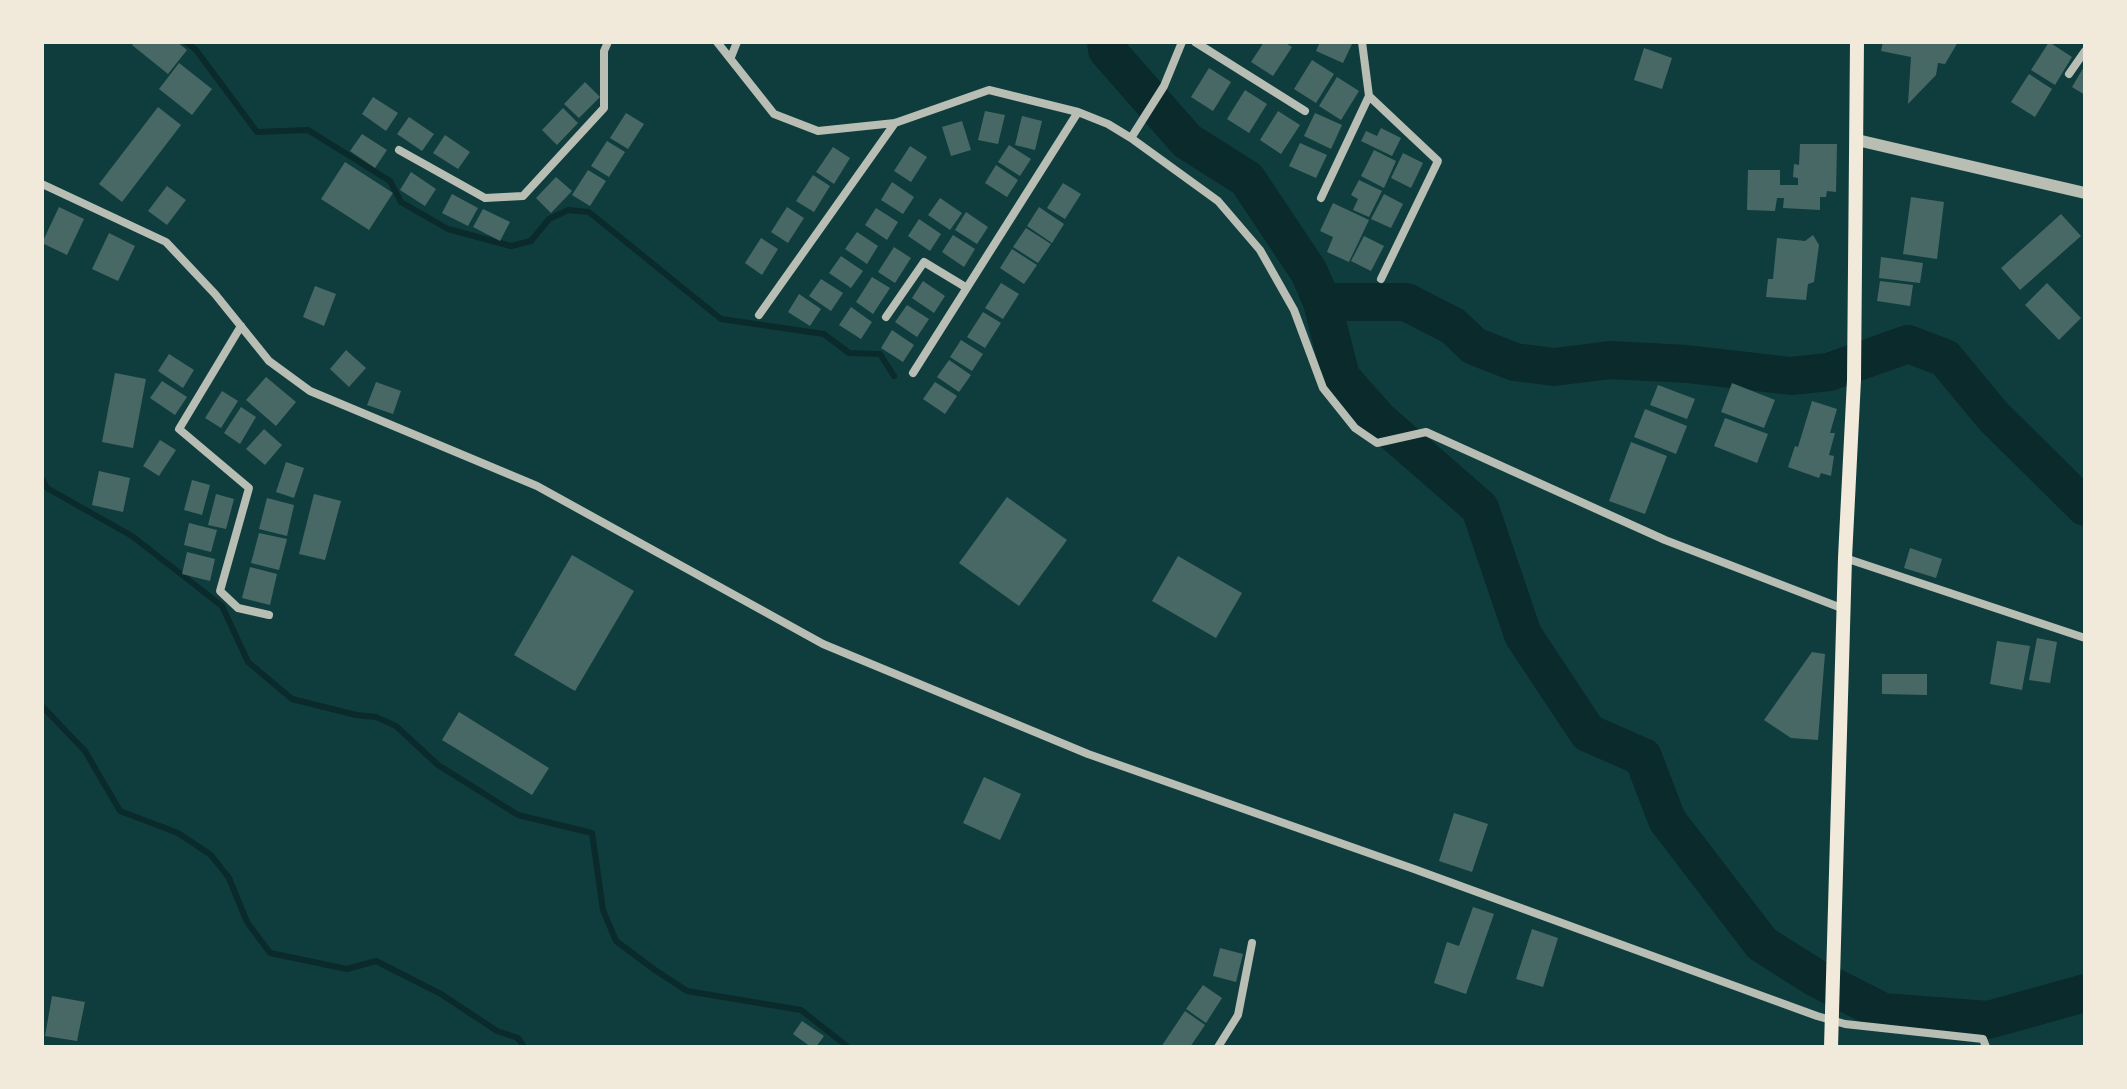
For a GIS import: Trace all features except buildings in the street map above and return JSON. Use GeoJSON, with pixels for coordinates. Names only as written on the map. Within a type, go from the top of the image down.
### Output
{"type":"FeatureCollection","features":[{"type":"Feature","properties":{"kind":"main road"},"geometry":{"type":"LineString","coordinates":[[1831,1047],[1845,558],[1854,380],[1857,42]]}},
{"type":"Feature","properties":{"kind":"street"},"geometry":{"type":"LineString","coordinates":[[399,150],[485,198],[523,196],[604,108],[604,51],[608,42]]}},
{"type":"Feature","properties":{"kind":"street"},"geometry":{"type":"LineString","coordinates":[[717,42],[774,114],[818,131],[895,123],[989,90],[1078,112],[1131,138],[1218,201],[1260,250],[1294,310],[1323,388],[1355,428],[1377,443],[1426,432],[1665,540],[1844,609]]}},
{"type":"Feature","properties":{"kind":"street"},"geometry":{"type":"LineString","coordinates":[[731,57],[737,42]]}},
{"type":"Feature","properties":{"kind":"street"},"geometry":{"type":"LineString","coordinates":[[1131,138],[1164,86],[1182,42]]}},
{"type":"Feature","properties":{"kind":"street"},"geometry":{"type":"LineString","coordinates":[[1195,42],[1305,111]]}},
{"type":"Feature","properties":{"kind":"street"},"geometry":{"type":"LineString","coordinates":[[1321,198],[1369,96],[1362,42]]}},
{"type":"Feature","properties":{"kind":"street"},"geometry":{"type":"LineString","coordinates":[[2069,74],[2085,51]]}},
{"type":"Feature","properties":{"kind":"street"},"geometry":{"type":"LineString","coordinates":[[1369,96],[1438,161],[1381,279]]}},
{"type":"Feature","properties":{"kind":"street"},"geometry":{"type":"LineString","coordinates":[[913,373],[1078,112]]}},
{"type":"Feature","properties":{"kind":"street"},"geometry":{"type":"LineString","coordinates":[[759,315],[895,123]]}},
{"type":"Feature","properties":{"kind":"street"},"geometry":{"type":"LineString","coordinates":[[1857,140],[2085,193]]}},
{"type":"Feature","properties":{"kind":"street"},"geometry":{"type":"LineString","coordinates":[[42,184],[166,242],[215,294],[269,361],[310,391],[537,486],[823,644],[1088,754],[1832,1014],[1983,1039],[1986,1047]]}},
{"type":"Feature","properties":{"kind":"street"},"geometry":{"type":"LineString","coordinates":[[886,317],[924,262],[967,288]]}},
{"type":"Feature","properties":{"kind":"street"},"geometry":{"type":"LineString","coordinates":[[241,326],[179,429],[249,488],[220,591],[238,608],[269,615]]}},
{"type":"Feature","properties":{"kind":"street"},"geometry":{"type":"LineString","coordinates":[[1845,558],[2085,638]]}},
{"type":"Feature","properties":{"kind":"street"},"geometry":{"type":"LineString","coordinates":[[1218,1047],[1238,1015],[1252,943]]}},
{"type":"Feature","properties":{"kind":"waterway"},"geometry":{"type":"LineString","coordinates":[[186,42],[196,50],[257,132],[308,130],[390,181],[401,202],[448,229],[511,246],[531,241],[549,219],[568,210],[589,212],[721,319],[824,334],[849,353],[880,354],[894,376]]}},
{"type":"Feature","properties":{"kind":"waterway"},"geometry":{"type":"LineString","coordinates":[[1106,42],[1107,50],[1187,141],[1247,179],[1309,272],[1322,302],[1341,377],[1379,420],[1480,508],[1523,635],[1588,733],[1643,757],[1667,820],[1762,944],[1816,978],[1883,1012],[1988,1020],[2085,993]]}},
{"type":"Feature","properties":{"kind":"waterway"},"geometry":{"type":"LineString","coordinates":[[1322,302],[1406,302],[1453,326],[1474,346],[1515,362],[1554,367],[1610,360],[1687,364],[1791,376],[1829,372],[1908,344],[1945,358],[1993,416],[2085,507]]}},
{"type":"Feature","properties":{"kind":"waterway"},"geometry":{"type":"LineString","coordinates":[[42,479],[47,488],[132,536],[222,606],[248,662],[292,699],[376,717],[396,726],[438,765],[518,815],[592,833],[603,910],[616,941],[655,970],[687,991],[801,1010],[848,1047]]}},
{"type":"Feature","properties":{"kind":"waterway"},"geometry":{"type":"LineString","coordinates":[[42,706],[85,751],[120,811],[178,833],[211,855],[229,878],[247,922],[270,953],[347,969],[376,961],[441,994],[497,1031],[518,1038],[524,1047]]}}]}
